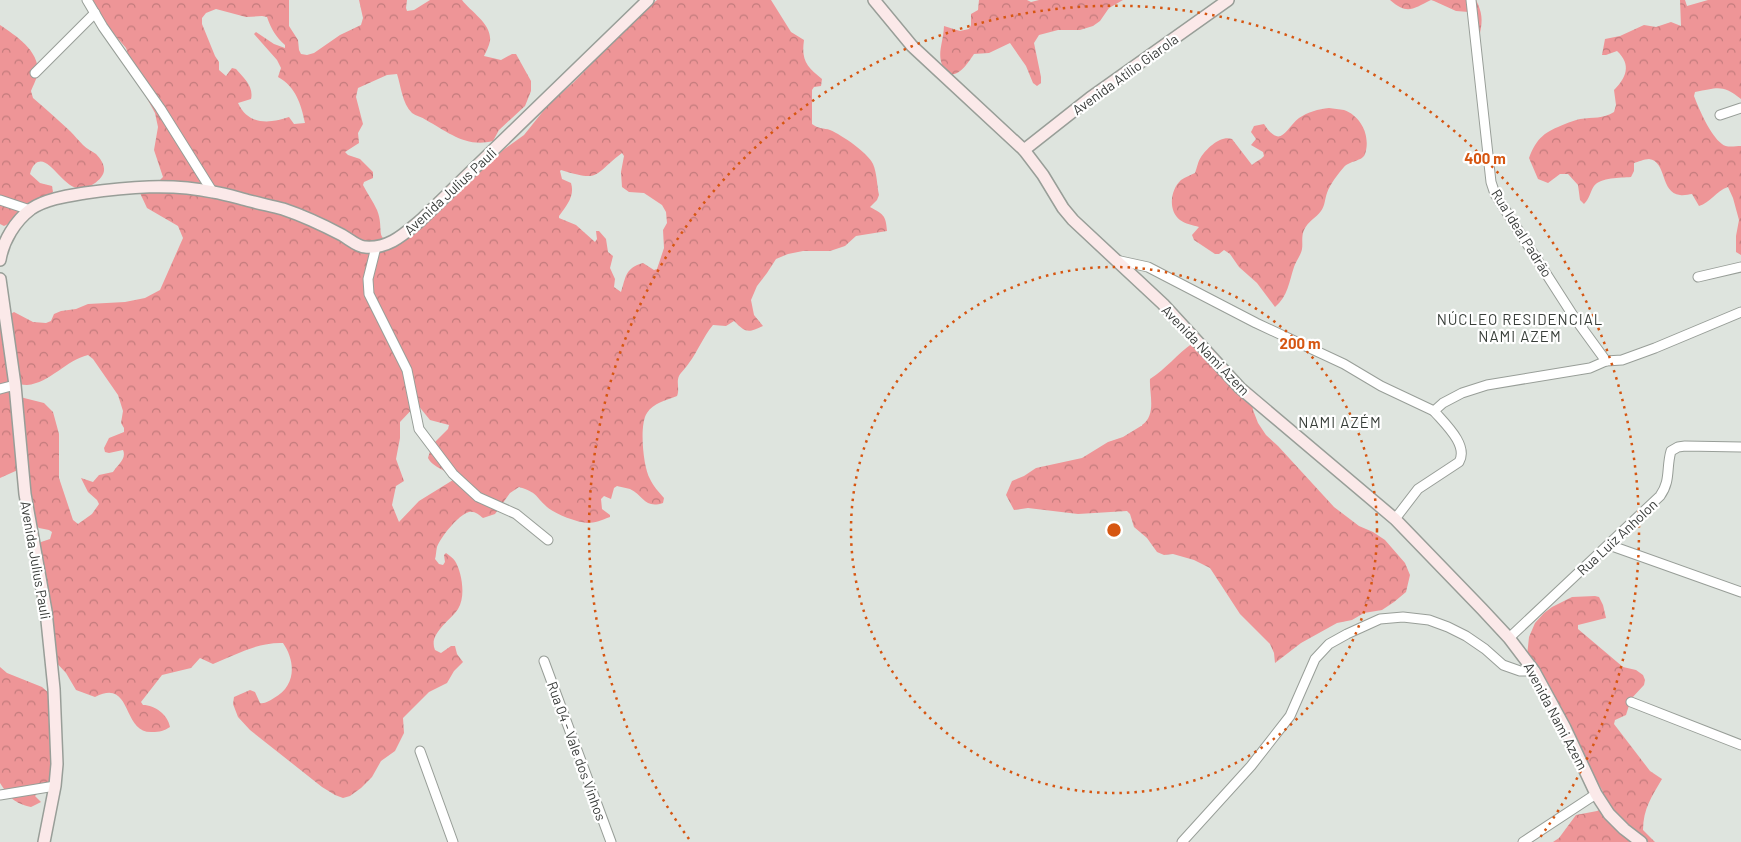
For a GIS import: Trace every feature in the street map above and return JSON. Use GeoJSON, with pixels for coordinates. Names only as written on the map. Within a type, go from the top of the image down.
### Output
{"type":"FeatureCollection","features":[{"type":"Feature","properties":{"kind":"street"},"geometry":{"type":"LineString","coordinates":[[87,0],[160,108],[212,191]]}},
{"type":"Feature","properties":{"kind":"street","name":"Avenida Julius Pauli"},"geometry":{"type":"LineString","coordinates":[[376,247],[389,244],[400,238],[421,220],[648,0]]}},
{"type":"Feature","properties":{"kind":"street","name":"Avenida Nami Azem"},"geometry":{"type":"LineString","coordinates":[[874,0],[912,46],[1024,150],[1043,174],[1063,208],[1073,220],[1163,304],[1240,388],[1396,518],[1509,638],[1534,671],[1565,728],[1596,794],[1609,814],[1641,842]]}},
{"type":"Feature","properties":{"kind":"street","name":"Avenida Atílio Giarola"},"geometry":{"type":"LineString","coordinates":[[1024,150],[1090,98],[1228,0]]}},
{"type":"Feature","properties":{"kind":"street","name":"Rua Ideal Padrão"},"geometry":{"type":"LineString","coordinates":[[1472,0],[1490,182],[1495,194],[1574,318],[1606,361]]}},
{"type":"Feature","properties":{"kind":"street"},"geometry":{"type":"LineString","coordinates":[[35,73],[95,13]]}},
{"type":"Feature","properties":{"kind":"street"},"geometry":{"type":"LineString","coordinates":[[1720,115],[1741,108]]}},
{"type":"Feature","properties":{"kind":"street"},"geometry":{"type":"LineString","coordinates":[[0,260],[2,246],[8,235],[30,210],[44,202],[68,196],[145,186],[212,191],[282,209],[316,222],[363,247],[376,247],[368,278],[369,294],[407,370],[419,428],[452,474],[478,497],[516,514],[548,540]]}},
{"type":"Feature","properties":{"kind":"street"},"geometry":{"type":"LineString","coordinates":[[0,200],[30,210]]}},
{"type":"Feature","properties":{"kind":"street"},"geometry":{"type":"LineString","coordinates":[[1115,260],[1148,266],[1266,328],[1344,364],[1381,386],[1434,410],[1454,436],[1460,447],[1462,457],[1459,462],[1418,490],[1396,518]]}},
{"type":"Feature","properties":{"kind":"street"},"geometry":{"type":"LineString","coordinates":[[1698,277],[1741,267]]}},
{"type":"Feature","properties":{"kind":"street","name":"Avenida Julius Pauli"},"geometry":{"type":"LineString","coordinates":[[0,279],[15,385],[25,494],[50,644],[54,689],[57,764],[55,786],[44,842]]}},
{"type":"Feature","properties":{"kind":"street"},"geometry":{"type":"LineString","coordinates":[[1434,410],[1462,393],[1487,385],[1590,368],[1606,361],[1622,360],[1741,312]]}},
{"type":"Feature","properties":{"kind":"street"},"geometry":{"type":"LineString","coordinates":[[0,389],[15,385]]}},
{"type":"Feature","properties":{"kind":"street","name":"Rua Luiz Anholon"},"geometry":{"type":"LineString","coordinates":[[1509,638],[1660,496],[1668,480],[1671,451],[1685,446],[1741,447]]}},
{"type":"Feature","properties":{"kind":"street"},"geometry":{"type":"LineString","coordinates":[[1609,544],[1741,592]]}},
{"type":"Feature","properties":{"kind":"street"},"geometry":{"type":"LineString","coordinates":[[1182,842],[1251,766],[1290,716],[1315,659],[1329,644],[1347,634],[1380,619],[1429,620],[1466,636],[1503,665],[1520,671],[1534,671]]}},
{"type":"Feature","properties":{"kind":"street","name":"Rua 04 - Vale dos Vinhos"},"geometry":{"type":"LineString","coordinates":[[544,661],[611,842]]}},
{"type":"Feature","properties":{"kind":"street"},"geometry":{"type":"LineString","coordinates":[[1631,702],[1741,744]]}},
{"type":"Feature","properties":{"kind":"street"},"geometry":{"type":"LineString","coordinates":[[420,751],[453,842]]}},
{"type":"Feature","properties":{"kind":"street"},"geometry":{"type":"LineString","coordinates":[[0,795],[55,786]]}},
{"type":"Feature","properties":{"kind":"street"},"geometry":{"type":"LineString","coordinates":[[1523,842],[1596,794]]}},
{"type":"Feature","properties":{"kind":"green space"},"geometry":{"type":"Polygon","coordinates":[[[86,0],[289,0],[289,26],[298,40],[301,54],[307,55],[314,53],[340,35],[361,25],[363,18],[359,0],[407,0],[407,11],[414,10],[430,0],[462,0],[488,29],[490,41],[484,56],[501,60],[516,54],[531,81],[531,91],[525,106],[499,130],[493,141],[483,143],[458,138],[412,113],[404,99],[397,74],[387,75],[358,88],[356,97],[363,124],[358,133],[359,143],[345,152],[360,159],[373,172],[373,178],[364,182],[363,185],[377,210],[381,235],[387,240],[405,240],[412,232],[422,226],[503,150],[524,135],[548,105],[573,83],[635,19],[657,0],[771,0],[791,32],[804,40],[803,53],[806,63],[822,79],[821,86],[814,87],[812,90],[812,124],[819,128],[830,130],[848,140],[866,155],[873,164],[879,195],[870,207],[883,216],[886,221],[887,231],[856,236],[845,246],[830,251],[803,251],[776,259],[757,286],[751,300],[754,315],[763,326],[747,331],[734,321],[726,326],[713,325],[679,376],[677,396],[656,404],[647,413],[643,426],[645,465],[651,482],[664,498],[663,503],[648,503],[630,489],[617,486],[614,488],[611,499],[604,496],[601,499],[602,509],[610,517],[587,523],[555,512],[533,493],[519,487],[510,493],[495,514],[483,518],[469,512],[460,517],[450,527],[437,547],[435,559],[439,564],[443,565],[446,553],[455,561],[461,578],[462,598],[458,609],[437,633],[434,644],[435,650],[441,653],[451,646],[455,646],[457,654],[463,662],[454,671],[447,683],[429,692],[403,718],[404,733],[395,751],[381,761],[372,777],[350,796],[343,798],[322,787],[250,730],[238,717],[233,704],[234,697],[250,690],[255,692],[260,703],[264,703],[287,687],[292,673],[292,666],[283,643],[256,647],[213,664],[200,658],[191,668],[162,675],[141,702],[143,705],[156,709],[167,718],[170,727],[157,732],[142,730],[135,724],[122,700],[116,694],[107,693],[95,697],[76,690],[66,673],[53,659],[37,549],[41,542],[50,539],[52,532],[39,528],[34,523],[20,469],[0,478],[0,320],[14,312],[33,322],[46,323],[51,321],[54,314],[88,304],[125,302],[145,298],[160,290],[183,238],[178,226],[147,208],[140,193],[144,185],[159,181],[163,177],[154,150],[158,127],[155,113],[138,82],[126,48],[86,0]],[[216,9],[206,13],[202,18],[202,24],[219,62],[219,70],[226,76],[232,68],[236,69],[250,87],[251,99],[238,103],[242,110],[253,119],[260,121],[274,121],[289,117],[294,124],[305,123],[297,97],[289,86],[278,77],[281,68],[277,60],[254,34],[256,32],[274,44],[285,48],[285,45],[276,36],[267,17],[246,17],[216,9]],[[622,153],[595,175],[583,176],[560,171],[562,179],[571,183],[572,192],[570,200],[559,218],[576,225],[595,242],[597,239],[596,231],[599,231],[606,239],[608,252],[613,256],[610,268],[615,279],[614,287],[621,292],[629,270],[643,263],[654,270],[657,269],[664,248],[663,230],[667,223],[666,212],[662,205],[644,193],[629,192],[622,187],[621,172],[624,156],[622,153]],[[88,355],[51,376],[35,383],[25,385],[11,382],[20,397],[44,403],[53,412],[59,434],[59,478],[73,520],[78,524],[92,514],[99,504],[88,492],[81,478],[93,482],[99,475],[113,472],[124,456],[123,450],[109,453],[105,452],[104,448],[109,438],[124,432],[121,423],[123,411],[118,395],[93,359],[88,355]],[[417,404],[400,422],[400,438],[396,459],[404,481],[396,486],[392,505],[399,522],[419,501],[453,480],[448,473],[434,465],[428,458],[432,445],[448,429],[449,425],[430,420],[417,404]]]}},
{"type":"Feature","properties":{"kind":"green space"},"geometry":{"type":"Polygon","coordinates":[[[979,0],[1027,0],[1031,2],[1039,0],[1123,0],[1109,8],[1100,21],[1093,26],[1080,30],[1058,30],[1039,35],[1034,43],[1041,77],[1041,83],[1037,86],[1033,83],[1026,66],[1010,43],[989,53],[974,54],[960,71],[953,75],[948,75],[941,63],[940,57],[944,26],[960,31],[969,29],[971,14],[978,10],[979,0]]]}},
{"type":"Feature","properties":{"kind":"green space"},"geometry":{"type":"Polygon","coordinates":[[[1390,0],[1431,0],[1415,8],[1406,9],[1401,8],[1390,0]]]}},
{"type":"Feature","properties":{"kind":"green space"},"geometry":{"type":"Polygon","coordinates":[[[1431,0],[1476,0],[1481,16],[1480,33],[1469,12],[1456,11],[1431,0]]]}},
{"type":"Feature","properties":{"kind":"green space"},"geometry":{"type":"Polygon","coordinates":[[[1680,0],[1685,0],[1687,6],[1708,0],[1741,0],[1741,99],[1729,91],[1720,88],[1695,92],[1694,96],[1713,135],[1726,146],[1741,146],[1741,255],[1736,252],[1739,220],[1728,187],[1699,206],[1692,194],[1682,195],[1674,193],[1669,189],[1659,165],[1655,161],[1647,159],[1634,163],[1634,171],[1631,177],[1611,178],[1597,183],[1584,204],[1580,200],[1578,185],[1568,174],[1560,174],[1548,183],[1538,179],[1529,158],[1542,136],[1552,130],[1576,120],[1602,117],[1614,112],[1616,105],[1614,90],[1622,81],[1626,66],[1622,56],[1617,51],[1602,55],[1605,39],[1620,36],[1644,25],[1656,27],[1671,22],[1681,26],[1680,0]]]}},
{"type":"Feature","properties":{"kind":"green space"},"geometry":{"type":"Polygon","coordinates":[[[0,25],[25,44],[35,57],[38,73],[31,91],[33,98],[96,154],[102,162],[104,169],[98,181],[83,189],[67,183],[47,164],[41,162],[35,164],[30,174],[40,183],[52,186],[53,192],[30,211],[4,226],[0,224],[0,25]]]}},
{"type":"Feature","properties":{"kind":"green space"},"geometry":{"type":"Polygon","coordinates":[[[1329,108],[1344,110],[1360,122],[1367,140],[1367,147],[1362,158],[1346,165],[1339,173],[1328,190],[1322,209],[1304,230],[1301,251],[1288,288],[1283,298],[1275,307],[1257,283],[1239,267],[1230,254],[1224,250],[1219,254],[1215,254],[1194,240],[1192,235],[1199,227],[1184,222],[1176,216],[1172,206],[1173,195],[1177,184],[1195,173],[1201,157],[1211,146],[1219,141],[1228,138],[1232,139],[1252,165],[1264,156],[1263,152],[1251,145],[1256,139],[1251,132],[1254,126],[1264,124],[1275,136],[1279,136],[1283,135],[1302,116],[1313,111],[1329,108]]]}},
{"type":"Feature","properties":{"kind":"green space"},"geometry":{"type":"Polygon","coordinates":[[[1193,343],[1251,395],[1253,410],[1258,423],[1266,435],[1334,507],[1359,526],[1385,540],[1405,563],[1410,575],[1406,592],[1382,610],[1364,613],[1352,620],[1337,623],[1301,643],[1275,663],[1274,653],[1270,644],[1240,614],[1210,568],[1194,560],[1157,552],[1147,538],[1134,527],[1130,514],[1127,511],[1078,514],[1028,508],[1014,510],[1006,495],[1012,481],[1036,468],[1082,458],[1108,442],[1123,437],[1142,426],[1147,421],[1151,410],[1150,379],[1193,343]]]}},
{"type":"Feature","properties":{"kind":"green space"},"geometry":{"type":"Polygon","coordinates":[[[1572,597],[1599,597],[1603,605],[1606,618],[1578,625],[1578,629],[1623,667],[1636,670],[1643,675],[1645,680],[1644,685],[1631,699],[1626,715],[1615,720],[1614,724],[1650,771],[1662,779],[1649,803],[1643,822],[1643,830],[1655,842],[1553,842],[1559,838],[1576,815],[1597,811],[1607,806],[1602,790],[1579,748],[1574,734],[1527,656],[1529,637],[1535,623],[1552,607],[1572,597]]]}},
{"type":"Feature","properties":{"kind":"green space"},"geometry":{"type":"Polygon","coordinates":[[[0,667],[7,673],[42,687],[52,696],[58,715],[63,757],[54,776],[35,796],[41,802],[31,807],[20,804],[13,799],[0,783],[0,667]]]}},
{"type":"Feature","properties":{"kind":"district","name":"NÚCLEO RESIDENCIAL NAMI AZEM"},"geometry":{"type":"Point","coordinates":[1520,328]}},
{"type":"Feature","properties":{"kind":"district","name":"NAMI AZÉM"},"geometry":{"type":"Point","coordinates":[1340,422]}}]}
